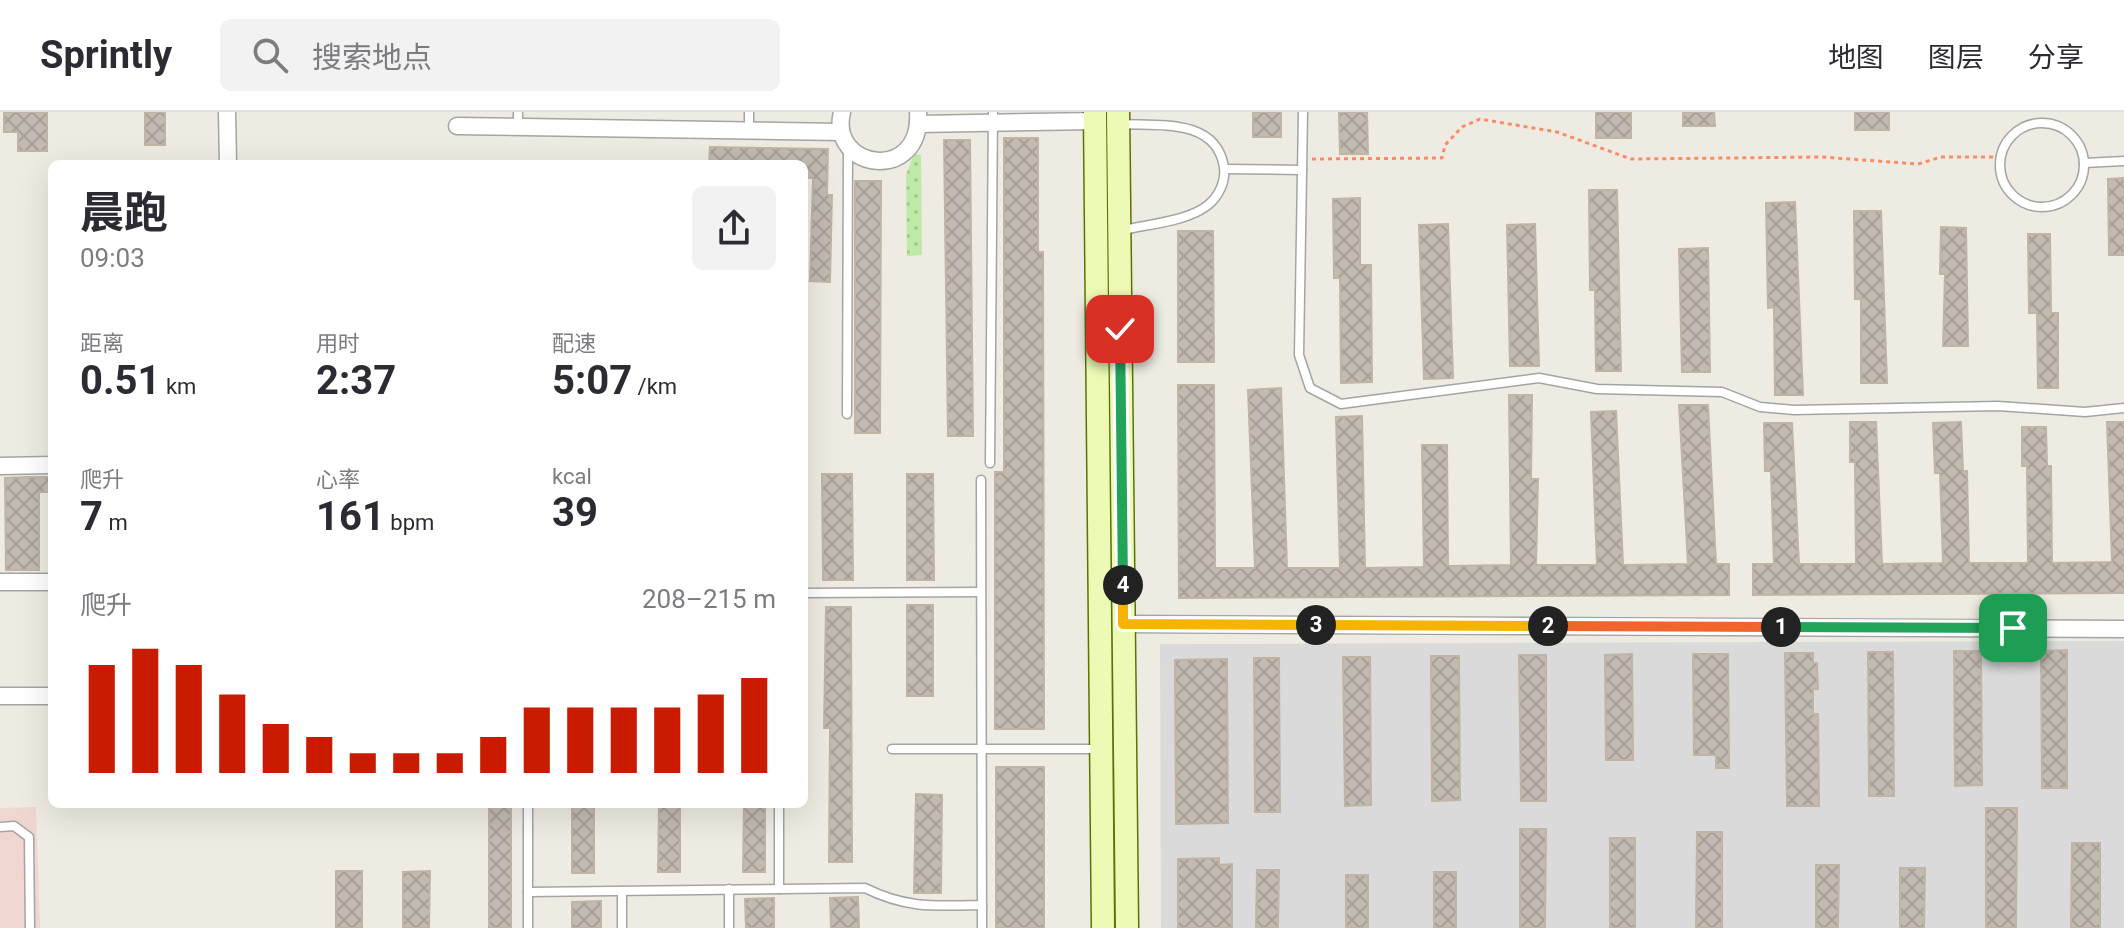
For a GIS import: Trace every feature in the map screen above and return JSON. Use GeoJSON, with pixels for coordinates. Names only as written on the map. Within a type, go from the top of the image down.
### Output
{"type":"FeatureCollection","features":[{"type":"Feature","properties":{"kind":"main road"},"geometry":{"type":"LineString","coordinates":[[1095,116],[1103,928]]}},
{"type":"Feature","properties":{"kind":"main road"},"geometry":{"type":"LineString","coordinates":[[1118,118],[1127,928]]}},
{"type":"Feature","properties":{"kind":"street"},"geometry":{"type":"LineString","coordinates":[[227,112],[228,160]]}},
{"type":"Feature","properties":{"kind":"street"},"geometry":{"type":"LineString","coordinates":[[842,112],[845,139],[860,157],[875,162],[891,160],[914,142],[918,118],[1095,116]]}},
{"type":"Feature","properties":{"kind":"street"},"geometry":{"type":"LineString","coordinates":[[457,126],[518,119],[749,130],[845,139]]}},
{"type":"Feature","properties":{"kind":"street"},"geometry":{"type":"LineString","coordinates":[[0,466],[48,465]]}},
{"type":"Feature","properties":{"kind":"street"},"geometry":{"type":"LineString","coordinates":[[0,582],[48,582]]}},
{"type":"Feature","properties":{"kind":"street"},"geometry":{"type":"LineString","coordinates":[[1123,624],[2124,629]]}},
{"type":"Feature","properties":{"kind":"street"},"geometry":{"type":"LineString","coordinates":[[0,696],[48,696]]}},
{"type":"Feature","properties":{"kind":"lane"},"geometry":{"type":"LineString","coordinates":[[749,112],[749,130]]}},
{"type":"Feature","properties":{"kind":"lane"},"geometry":{"type":"LineString","coordinates":[[1303,112],[1299,355],[1310,388],[1341,404],[1539,378],[1597,389],[1722,392],[1760,407],[1794,410],[1998,406],[2085,412],[2124,408]]}},
{"type":"Feature","properties":{"kind":"lane"},"geometry":{"type":"LineString","coordinates":[[990,463],[993,117]]}},
{"type":"Feature","properties":{"kind":"lane"},"geometry":{"type":"LineString","coordinates":[[1118,118],[1201,131],[1217,148],[1225,169],[1222,189],[1207,206],[1182,216],[1119,231]]}},
{"type":"Feature","properties":{"kind":"lane"},"geometry":{"type":"LineString","coordinates":[[2042,123],[2059,126],[2072,135],[2081,148],[2084,163],[2076,191],[2065,201],[2048,208],[2031,207],[2015,199],[2004,185],[1999,169],[2010,136],[2025,126],[2042,123]]}},
{"type":"Feature","properties":{"kind":"lane"},"geometry":{"type":"LineString","coordinates":[[845,139],[847,414]]}},
{"type":"Feature","properties":{"kind":"lane"},"geometry":{"type":"LineString","coordinates":[[2084,163],[2124,161]]}},
{"type":"Feature","properties":{"kind":"lane"},"geometry":{"type":"LineString","coordinates":[[1225,169],[1302,170]]}},
{"type":"Feature","properties":{"kind":"lane"},"geometry":{"type":"LineString","coordinates":[[981,480],[982,928]]}},
{"type":"Feature","properties":{"kind":"lane"},"geometry":{"type":"LineString","coordinates":[[808,593],[981,592]]}},
{"type":"Feature","properties":{"kind":"lane"},"geometry":{"type":"LineString","coordinates":[[892,749],[1101,749]]}},
{"type":"Feature","properties":{"kind":"lane"},"geometry":{"type":"LineString","coordinates":[[528,808],[528,928]]}},
{"type":"Feature","properties":{"kind":"lane"},"geometry":{"type":"LineString","coordinates":[[779,808],[779,889]]}},
{"type":"Feature","properties":{"kind":"lane"},"geometry":{"type":"LineString","coordinates":[[0,827],[14,826],[29,837],[30,928]]}},
{"type":"Feature","properties":{"kind":"lane"},"geometry":{"type":"LineString","coordinates":[[528,892],[865,888],[918,907],[982,905]]}},
{"type":"Feature","properties":{"kind":"lane"},"geometry":{"type":"LineString","coordinates":[[729,889],[729,928]]}},
{"type":"Feature","properties":{"kind":"lane"},"geometry":{"type":"LineString","coordinates":[[622,891],[622,928]]}},
{"type":"Feature","properties":{"kind":"path"},"geometry":{"type":"LineString","coordinates":[[1486,112],[1486,119]]}},
{"type":"Feature","properties":{"kind":"path"},"geometry":{"type":"LineString","coordinates":[[1302,159],[1442,158],[1445,145],[1462,127],[1486,119],[1557,132],[1631,159],[1865,158],[1918,164],[1941,157],[2001,157]]}},
{"type":"Feature","properties":{"kind":"shaded area"},"geometry":{"type":"Polygon","coordinates":[[[2124,641],[2124,928],[1161,928],[1160,644],[2124,641]]]}},
{"type":"Feature","properties":{"kind":"shaded area"},"geometry":{"type":"Polygon","coordinates":[[[36,807],[40,928],[0,928],[0,808],[36,807]]]}},
{"type":"Feature","properties":{"kind":"green space"},"geometry":{"type":"Polygon","coordinates":[[[914,154],[921,155],[922,255],[907,256],[906,175],[914,154]]]}},
{"type":"Feature","properties":{"kind":"building"},"geometry":{"type":"Polygon","coordinates":[[[4,112],[47,112],[47,151],[18,151],[18,132],[4,132],[4,112]]]}},
{"type":"Feature","properties":{"kind":"building"},"geometry":{"type":"Polygon","coordinates":[[[145,112],[165,112],[165,145],[145,145],[145,112]]]}},
{"type":"Feature","properties":{"kind":"building"},"geometry":{"type":"Polygon","coordinates":[[[1253,112],[1281,112],[1281,137],[1253,137],[1253,112]]]}},
{"type":"Feature","properties":{"kind":"building"},"geometry":{"type":"Polygon","coordinates":[[[1339,112],[1367,112],[1368,154],[1340,154],[1339,112]]]}},
{"type":"Feature","properties":{"kind":"building"},"geometry":{"type":"Polygon","coordinates":[[[1596,112],[1631,112],[1631,138],[1596,138],[1596,112]]]}},
{"type":"Feature","properties":{"kind":"building"},"geometry":{"type":"Polygon","coordinates":[[[1683,112],[1714,112],[1715,126],[1683,126],[1683,112]]]}},
{"type":"Feature","properties":{"kind":"building"},"geometry":{"type":"Polygon","coordinates":[[[1855,112],[1889,112],[1889,130],[1855,130],[1855,112]]]}},
{"type":"Feature","properties":{"kind":"building"},"geometry":{"type":"Polygon","coordinates":[[[1004,138],[1038,138],[1038,252],[1043,252],[1044,729],[995,729],[995,472],[1004,472],[1004,138]]]}},
{"type":"Feature","properties":{"kind":"building"},"geometry":{"type":"Polygon","coordinates":[[[944,140],[970,140],[973,436],[948,436],[944,140]]]}},
{"type":"Feature","properties":{"kind":"building"},"geometry":{"type":"Polygon","coordinates":[[[710,147],[828,149],[827,195],[832,195],[830,282],[810,281],[813,178],[808,178],[808,160],[709,160],[710,147]]]}},
{"type":"Feature","properties":{"kind":"building"},"geometry":{"type":"Polygon","coordinates":[[[2124,178],[2124,255],[2109,255],[2108,179],[2124,178]]]}},
{"type":"Feature","properties":{"kind":"building"},"geometry":{"type":"Polygon","coordinates":[[[855,181],[881,181],[880,433],[855,433],[855,181]]]}},
{"type":"Feature","properties":{"kind":"building"},"geometry":{"type":"Polygon","coordinates":[[[1589,190],[1617,190],[1621,371],[1596,371],[1595,290],[1590,290],[1589,190]]]}},
{"type":"Feature","properties":{"kind":"building"},"geometry":{"type":"Polygon","coordinates":[[[1360,198],[1360,265],[1371,265],[1372,382],[1341,383],[1340,278],[1334,278],[1333,199],[1360,198]]]}},
{"type":"Feature","properties":{"kind":"building"},"geometry":{"type":"Polygon","coordinates":[[[1795,202],[1803,395],[1775,395],[1774,307],[1768,308],[1766,203],[1795,202]]]}},
{"type":"Feature","properties":{"kind":"building"},"geometry":{"type":"Polygon","coordinates":[[[1854,211],[1881,211],[1887,383],[1861,383],[1861,299],[1855,299],[1854,211]]]}},
{"type":"Feature","properties":{"kind":"building"},"geometry":{"type":"Polygon","coordinates":[[[1448,224],[1453,378],[1424,379],[1419,225],[1448,224]]]}},
{"type":"Feature","properties":{"kind":"building"},"geometry":{"type":"Polygon","coordinates":[[[1535,224],[1539,366],[1510,366],[1507,225],[1535,224]]]}},
{"type":"Feature","properties":{"kind":"building"},"geometry":{"type":"Polygon","coordinates":[[[1941,227],[1966,228],[1968,346],[1943,346],[1945,274],[1940,274],[1941,227]]]}},
{"type":"Feature","properties":{"kind":"building"},"geometry":{"type":"Polygon","coordinates":[[[1178,231],[1213,231],[1214,362],[1178,362],[1178,231]]]}},
{"type":"Feature","properties":{"kind":"building"},"geometry":{"type":"Polygon","coordinates":[[[2028,234],[2050,234],[2051,313],[2058,313],[2058,388],[2038,388],[2037,313],[2029,313],[2028,234]]]}},
{"type":"Feature","properties":{"kind":"building"},"geometry":{"type":"Polygon","coordinates":[[[1708,248],[1710,372],[1682,372],[1679,249],[1708,248]]]}},
{"type":"Feature","properties":{"kind":"building"},"geometry":{"type":"Polygon","coordinates":[[[1178,385],[1214,385],[1215,568],[1255,568],[1248,390],[1281,388],[1287,568],[1340,568],[1336,417],[1362,416],[1365,568],[1424,567],[1422,445],[1447,445],[1448,566],[1511,565],[1509,395],[1532,395],[1531,479],[1538,479],[1536,565],[1597,565],[1591,412],[1616,411],[1623,565],[1688,564],[1679,405],[1708,405],[1716,564],[1729,564],[1729,595],[1179,598],[1178,385]]]}},
{"type":"Feature","properties":{"kind":"building"},"geometry":{"type":"Polygon","coordinates":[[[1850,422],[1876,422],[1882,564],[1943,563],[1940,473],[1935,473],[1933,423],[1961,422],[1963,471],[1967,471],[1969,563],[2028,563],[2027,466],[2022,466],[2022,427],[2046,427],[2047,466],[2051,466],[2052,563],[2112,562],[2107,422],[2124,422],[2124,593],[1753,595],[1753,564],[1774,564],[1771,471],[1765,471],[1764,423],[1792,423],[1799,564],[1856,564],[1855,462],[1850,462],[1850,422]]]}},
{"type":"Feature","properties":{"kind":"building"},"geometry":{"type":"Polygon","coordinates":[[[822,474],[852,474],[853,580],[823,580],[822,474]]]}},
{"type":"Feature","properties":{"kind":"building"},"geometry":{"type":"Polygon","coordinates":[[[907,474],[933,474],[934,580],[907,580],[907,474]]]}},
{"type":"Feature","properties":{"kind":"building"},"geometry":{"type":"Polygon","coordinates":[[[48,477],[48,492],[39,492],[39,570],[6,570],[5,478],[48,477]]]}},
{"type":"Feature","properties":{"kind":"building"},"geometry":{"type":"Polygon","coordinates":[[[907,605],[933,605],[933,696],[907,696],[907,605]]]}},
{"type":"Feature","properties":{"kind":"building"},"geometry":{"type":"Polygon","coordinates":[[[826,607],[851,607],[852,862],[829,862],[830,728],[824,728],[826,607]]]}},
{"type":"Feature","properties":{"kind":"building"},"geometry":{"type":"Polygon","coordinates":[[[2067,650],[2067,788],[2042,788],[2041,651],[2067,650]]]}},
{"type":"Feature","properties":{"kind":"building"},"geometry":{"type":"Polygon","coordinates":[[[1954,651],[1981,651],[1982,785],[1955,786],[1954,651]]]}},
{"type":"Feature","properties":{"kind":"building"},"geometry":{"type":"Polygon","coordinates":[[[1868,652],[1893,652],[1894,796],[1869,796],[1868,652]]]}},
{"type":"Feature","properties":{"kind":"building"},"geometry":{"type":"Polygon","coordinates":[[[1785,653],[1813,653],[1813,663],[1817,663],[1818,689],[1813,689],[1813,714],[1818,714],[1819,806],[1787,806],[1785,653]]]}},
{"type":"Feature","properties":{"kind":"building"},"geometry":{"type":"Polygon","coordinates":[[[1632,654],[1633,760],[1606,760],[1605,655],[1632,654]]]}},
{"type":"Feature","properties":{"kind":"building"},"geometry":{"type":"Polygon","coordinates":[[[1693,654],[1728,654],[1729,768],[1716,768],[1716,755],[1694,755],[1693,654]]]}},
{"type":"Feature","properties":{"kind":"building"},"geometry":{"type":"Polygon","coordinates":[[[1519,655],[1546,655],[1546,801],[1521,801],[1519,655]]]}},
{"type":"Feature","properties":{"kind":"building"},"geometry":{"type":"Polygon","coordinates":[[[1431,656],[1459,656],[1460,800],[1432,801],[1431,656]]]}},
{"type":"Feature","properties":{"kind":"building"},"geometry":{"type":"Polygon","coordinates":[[[1343,657],[1370,657],[1371,805],[1345,806],[1343,657]]]}},
{"type":"Feature","properties":{"kind":"building"},"geometry":{"type":"Polygon","coordinates":[[[1254,658],[1279,658],[1280,812],[1255,812],[1254,658]]]}},
{"type":"Feature","properties":{"kind":"building"},"geometry":{"type":"Polygon","coordinates":[[[1227,659],[1228,823],[1176,824],[1175,660],[1227,659]]]}},
{"type":"Feature","properties":{"kind":"building"},"geometry":{"type":"Polygon","coordinates":[[[996,767],[1044,767],[1044,928],[996,928],[996,767]]]}},
{"type":"Feature","properties":{"kind":"building"},"geometry":{"type":"Polygon","coordinates":[[[916,794],[942,795],[941,893],[914,893],[916,794]]]}},
{"type":"Feature","properties":{"kind":"building"},"geometry":{"type":"Polygon","coordinates":[[[489,808],[511,808],[511,928],[489,928],[489,808]]]}},
{"type":"Feature","properties":{"kind":"building"},"geometry":{"type":"Polygon","coordinates":[[[572,808],[594,808],[594,873],[572,873],[572,808]]]}},
{"type":"Feature","properties":{"kind":"building"},"geometry":{"type":"Polygon","coordinates":[[[659,808],[680,808],[680,872],[658,872],[659,808]]]}},
{"type":"Feature","properties":{"kind":"building"},"geometry":{"type":"Polygon","coordinates":[[[744,808],[765,808],[765,872],[743,872],[744,808]]]}},
{"type":"Feature","properties":{"kind":"building"},"geometry":{"type":"Polygon","coordinates":[[[1986,808],[2017,808],[2016,928],[1986,928],[1986,808]]]}},
{"type":"Feature","properties":{"kind":"building"},"geometry":{"type":"Polygon","coordinates":[[[1520,829],[1546,829],[1545,928],[1520,928],[1520,829]]]}},
{"type":"Feature","properties":{"kind":"building"},"geometry":{"type":"Polygon","coordinates":[[[1697,832],[1722,832],[1722,928],[1696,928],[1697,832]]]}},
{"type":"Feature","properties":{"kind":"building"},"geometry":{"type":"Polygon","coordinates":[[[1610,838],[1635,838],[1635,928],[1610,928],[1610,838]]]}},
{"type":"Feature","properties":{"kind":"building"},"geometry":{"type":"Polygon","coordinates":[[[2072,843],[2100,843],[2100,928],[2071,928],[2072,843]]]}},
{"type":"Feature","properties":{"kind":"building"},"geometry":{"type":"Polygon","coordinates":[[[1219,858],[1219,865],[1232,864],[1232,928],[1178,928],[1178,859],[1219,858]]]}},
{"type":"Feature","properties":{"kind":"building"},"geometry":{"type":"Polygon","coordinates":[[[1816,865],[1839,865],[1838,928],[1816,928],[1816,865]]]}},
{"type":"Feature","properties":{"kind":"building"},"geometry":{"type":"Polygon","coordinates":[[[1900,868],[1925,868],[1924,928],[1900,928],[1900,868]]]}},
{"type":"Feature","properties":{"kind":"building"},"geometry":{"type":"Polygon","coordinates":[[[1257,870],[1279,870],[1278,928],[1256,928],[1257,870]]]}},
{"type":"Feature","properties":{"kind":"building"},"geometry":{"type":"Polygon","coordinates":[[[336,871],[362,871],[362,928],[336,928],[336,871]]]}},
{"type":"Feature","properties":{"kind":"building"},"geometry":{"type":"Polygon","coordinates":[[[430,871],[429,928],[403,928],[403,872],[430,871]]]}},
{"type":"Feature","properties":{"kind":"building"},"geometry":{"type":"Polygon","coordinates":[[[1434,872],[1456,872],[1456,928],[1434,928],[1434,872]]]}},
{"type":"Feature","properties":{"kind":"building"},"geometry":{"type":"Polygon","coordinates":[[[1346,875],[1368,875],[1368,928],[1346,928],[1346,875]]]}},
{"type":"Feature","properties":{"kind":"building"},"geometry":{"type":"Polygon","coordinates":[[[858,897],[859,928],[831,928],[830,898],[858,897]]]}},
{"type":"Feature","properties":{"kind":"building"},"geometry":{"type":"Polygon","coordinates":[[[774,898],[774,928],[746,928],[745,899],[774,898]]]}},
{"type":"Feature","properties":{"kind":"building"},"geometry":{"type":"Polygon","coordinates":[[[601,901],[601,928],[572,928],[572,902],[601,901]]]}},
{"type":"Feature","properties":{"kind":"route"},"geometry":{"type":"LineString","coordinates":[[1120,329],[1123,624],[2013,628]]}}]}
